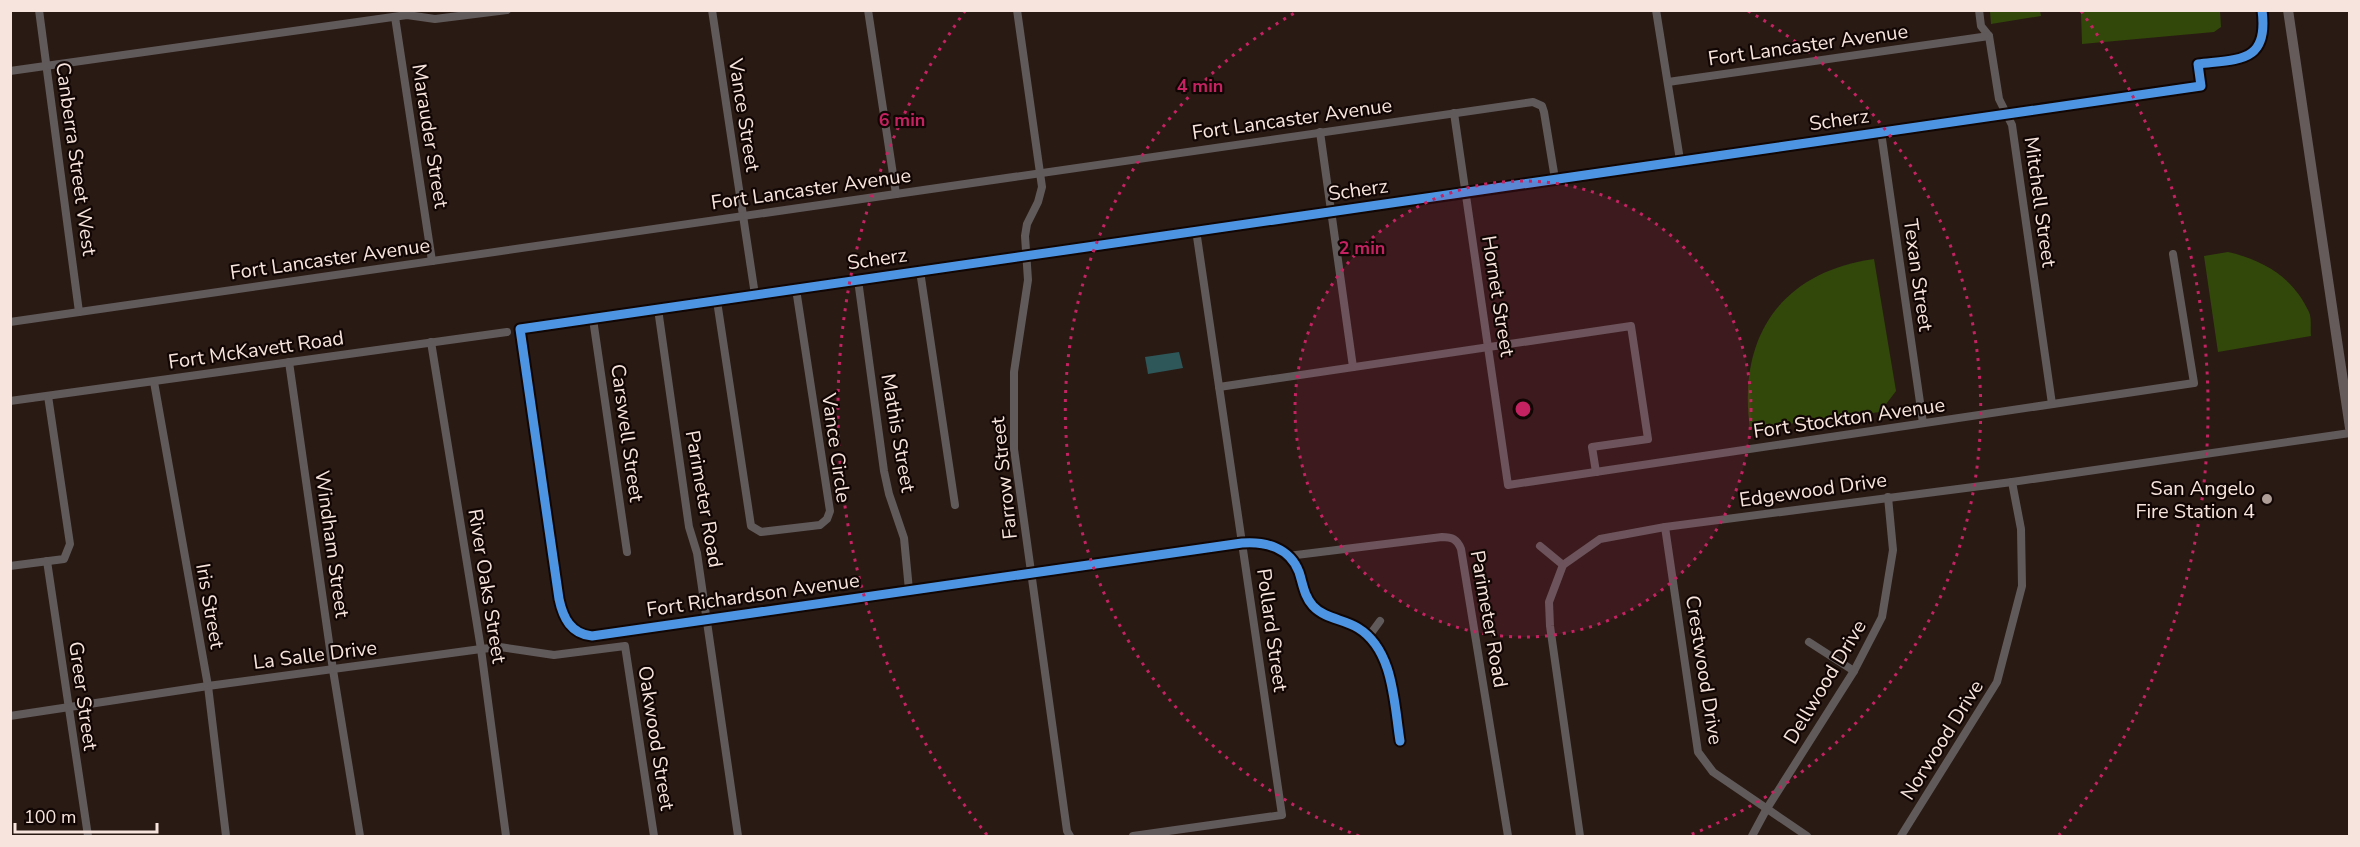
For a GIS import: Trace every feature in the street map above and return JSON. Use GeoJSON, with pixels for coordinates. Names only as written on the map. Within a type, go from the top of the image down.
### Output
{"type":"FeatureCollection","features":[{"type":"Feature","properties":{"kind":"main road"},"geometry":{"type":"LineString","coordinates":[[2288,10],[2349,428]]}},
{"type":"Feature","properties":{"kind":"street","name":"Canberra Street West"},"geometry":{"type":"LineString","coordinates":[[39,10],[79,312]]}},
{"type":"Feature","properties":{"kind":"street"},"geometry":{"type":"LineString","coordinates":[[10,71],[395,16],[407,15],[435,19],[507,10]]}},
{"type":"Feature","properties":{"kind":"street","name":"Vance Street"},"geometry":{"type":"LineString","coordinates":[[712,10],[755,295]]}},
{"type":"Feature","properties":{"kind":"street"},"geometry":{"type":"LineString","coordinates":[[868,10],[896,194]]}},
{"type":"Feature","properties":{"kind":"street","name":"Farrow Street"},"geometry":{"type":"LineString","coordinates":[[1017,10],[1040,172],[1041,194],[1026,228],[1025,256],[1028,289],[1015,363],[1013,424],[1018,484],[1067,831],[1070,837]]}},
{"type":"Feature","properties":{"kind":"street"},"geometry":{"type":"LineString","coordinates":[[1656,10],[1680,160]]}},
{"type":"Feature","properties":{"kind":"street","name":"Mitchell Street"},"geometry":{"type":"LineString","coordinates":[[1979,10],[1981,26],[1989,36],[1999,99],[2012,125],[2052,404]]}},
{"type":"Feature","properties":{"kind":"street","name":"Scherz"},"geometry":{"type":"LineString","coordinates":[[520,329],[2201,86],[2198,63],[2242,57],[2256,50],[2264,31],[2262,10]]}},
{"type":"Feature","properties":{"kind":"street","name":"Marauder Street"},"geometry":{"type":"LineString","coordinates":[[395,16],[432,261]]}},
{"type":"Feature","properties":{"kind":"street","name":"Fort Lancaster Avenue"},"geometry":{"type":"LineString","coordinates":[[1668,82],[1989,36]]}},
{"type":"Feature","properties":{"kind":"street","name":"Fort Lancaster Avenue"},"geometry":{"type":"LineString","coordinates":[[10,322],[1533,102],[1538,103],[1544,112],[1555,179]]}},
{"type":"Feature","properties":{"kind":"street","name":"Hornet Street"},"geometry":{"type":"LineString","coordinates":[[1454,112],[1508,485]]}},
{"type":"Feature","properties":{"kind":"street"},"geometry":{"type":"LineString","coordinates":[[1320,132],[1353,367]]}},
{"type":"Feature","properties":{"kind":"street","name":"Texan Street"},"geometry":{"type":"LineString","coordinates":[[1881,132],[1923,423]]}},
{"type":"Feature","properties":{"kind":"street","name":"Pollard Street"},"geometry":{"type":"LineString","coordinates":[[1133,837],[1282,815],[1196,230]]}},
{"type":"Feature","properties":{"kind":"street","name":"Fort Stockton Avenue"},"geometry":{"type":"LineString","coordinates":[[1508,485],[2194,383],[2173,254]]}},
{"type":"Feature","properties":{"kind":"street"},"geometry":{"type":"LineString","coordinates":[[920,271],[955,505]]}},
{"type":"Feature","properties":{"kind":"street","name":"Mathis Street"},"geometry":{"type":"LineString","coordinates":[[858,280],[884,471],[904,538],[909,590]]}},
{"type":"Feature","properties":{"kind":"street","name":"Vance Circle"},"geometry":{"type":"LineString","coordinates":[[717,301],[751,526],[761,532],[820,525],[827,519],[830,511],[796,289]]}},
{"type":"Feature","properties":{"kind":"street","name":"Parimeter Road"},"geometry":{"type":"LineString","coordinates":[[658,309],[689,527],[697,553],[738,837]]}},
{"type":"Feature","properties":{"kind":"street","name":"Carswell Street"},"geometry":{"type":"LineString","coordinates":[[593,319],[627,552]]}},
{"type":"Feature","properties":{"kind":"street"},"geometry":{"type":"LineString","coordinates":[[1219,387],[1631,326],[1648,439],[1592,447],[1596,472]]}},
{"type":"Feature","properties":{"kind":"street","name":"Fort Richardson Avenue"},"geometry":{"type":"LineString","coordinates":[[520,329],[559,599],[565,618],[577,632],[592,636],[706,621],[1242,543],[1268,544],[1288,556]]}},
{"type":"Feature","properties":{"kind":"street","name":"Fort McKavett Road"},"geometry":{"type":"LineString","coordinates":[[10,401],[507,332]]}},
{"type":"Feature","properties":{"kind":"street","name":"River Oaks Street"},"geometry":{"type":"LineString","coordinates":[[431,342],[481,649],[506,837]]}},
{"type":"Feature","properties":{"kind":"street","name":"Windham Street"},"geometry":{"type":"LineString","coordinates":[[289,362],[333,670],[360,837]]}},
{"type":"Feature","properties":{"kind":"street","name":"Iris Street"},"geometry":{"type":"LineString","coordinates":[[154,382],[208,686],[226,837]]}},
{"type":"Feature","properties":{"kind":"street"},"geometry":{"type":"LineString","coordinates":[[10,566],[64,559],[70,544],[48,396]]}},
{"type":"Feature","properties":{"kind":"street","name":"Edgewood Drive"},"geometry":{"type":"LineString","coordinates":[[1563,566],[1600,539],[1665,527],[2012,482],[2349,434]]}},
{"type":"Feature","properties":{"kind":"street","name":"Norwood Drive"},"geometry":{"type":"LineString","coordinates":[[1901,837],[1997,682],[2022,586],[2021,529],[2012,482]]}},
{"type":"Feature","properties":{"kind":"street","name":"Dellwood Drive"},"geometry":{"type":"LineString","coordinates":[[1752,837],[1766,810],[1854,671],[1882,617],[1893,550],[1888,497]]}},
{"type":"Feature","properties":{"kind":"street","name":"Crestwood Drive"},"geometry":{"type":"LineString","coordinates":[[1665,527],[1698,752],[1713,772],[1807,837]]}},
{"type":"Feature","properties":{"kind":"street","name":"Parimeter Road"},"geometry":{"type":"LineString","coordinates":[[1288,556],[1442,537],[1458,542],[1508,837]]}},
{"type":"Feature","properties":{"kind":"street"},"geometry":{"type":"LineString","coordinates":[[1540,546],[1563,566],[1549,602],[1550,626],[1580,837]]}},
{"type":"Feature","properties":{"kind":"street"},"geometry":{"type":"LineString","coordinates":[[1288,556],[1294,563],[1305,594],[1314,607],[1327,616],[1355,626],[1369,636],[1381,655],[1390,678],[1400,741]]}},
{"type":"Feature","properties":{"kind":"street","name":"Greer Street"},"geometry":{"type":"LineString","coordinates":[[47,561],[67,708],[88,837]]}},
{"type":"Feature","properties":{"kind":"street"},"geometry":{"type":"LineString","coordinates":[[1369,636],[1380,621]]}},
{"type":"Feature","properties":{"kind":"street"},"geometry":{"type":"LineString","coordinates":[[1809,642],[1854,671]]}},
{"type":"Feature","properties":{"kind":"street","name":"La Salle Drive"},"geometry":{"type":"LineString","coordinates":[[10,716],[208,686],[481,649],[500,647],[554,655],[625,645]]}},
{"type":"Feature","properties":{"kind":"street","name":"Oakwood Street"},"geometry":{"type":"LineString","coordinates":[[625,645],[654,837]]}},
{"type":"Feature","properties":{"kind":"green space"},"geometry":{"type":"Polygon","coordinates":[[[1990,11],[2040,11],[2041,16],[1991,24],[1990,11]]]}},
{"type":"Feature","properties":{"kind":"green space"},"geometry":{"type":"Polygon","coordinates":[[[2081,11],[2220,11],[2221,27],[2214,32],[2082,44],[2081,11]]]}},
{"type":"Feature","properties":{"kind":"green space"},"geometry":{"type":"Polygon","coordinates":[[[2228,252],[2265,265],[2295,289],[2309,312],[2311,336],[2218,352],[2204,256],[2228,252]]]}},
{"type":"Feature","properties":{"kind":"green space"},"geometry":{"type":"Polygon","coordinates":[[[1874,259],[1896,391],[1880,412],[1750,429],[1748,396],[1751,365],[1759,338],[1772,314],[1790,294],[1814,278],[1841,266],[1874,259]]]}},
{"type":"Feature","properties":{"kind":"water"},"geometry":{"type":"Polygon","coordinates":[[[1179,352],[1183,368],[1148,374],[1145,357],[1179,352]]]}},
{"type":"Feature","properties":{"kind":"cycle path"},"geometry":{"type":"LineString","coordinates":[[1400,741],[1394,695],[1386,664],[1379,650],[1358,628],[1329,616],[1313,606],[1290,557],[1276,548],[1260,543],[1242,543],[592,636],[585,635],[569,624],[559,599],[520,329],[2201,86],[2198,64],[2238,59],[2256,49],[2261,40],[2262,10]]}},
{"type":"Feature","properties":{"kind":"place","name":"San Angelo Fire Station 4"},"geometry":{"type":"Point","coordinates":[2267,499]}}]}
